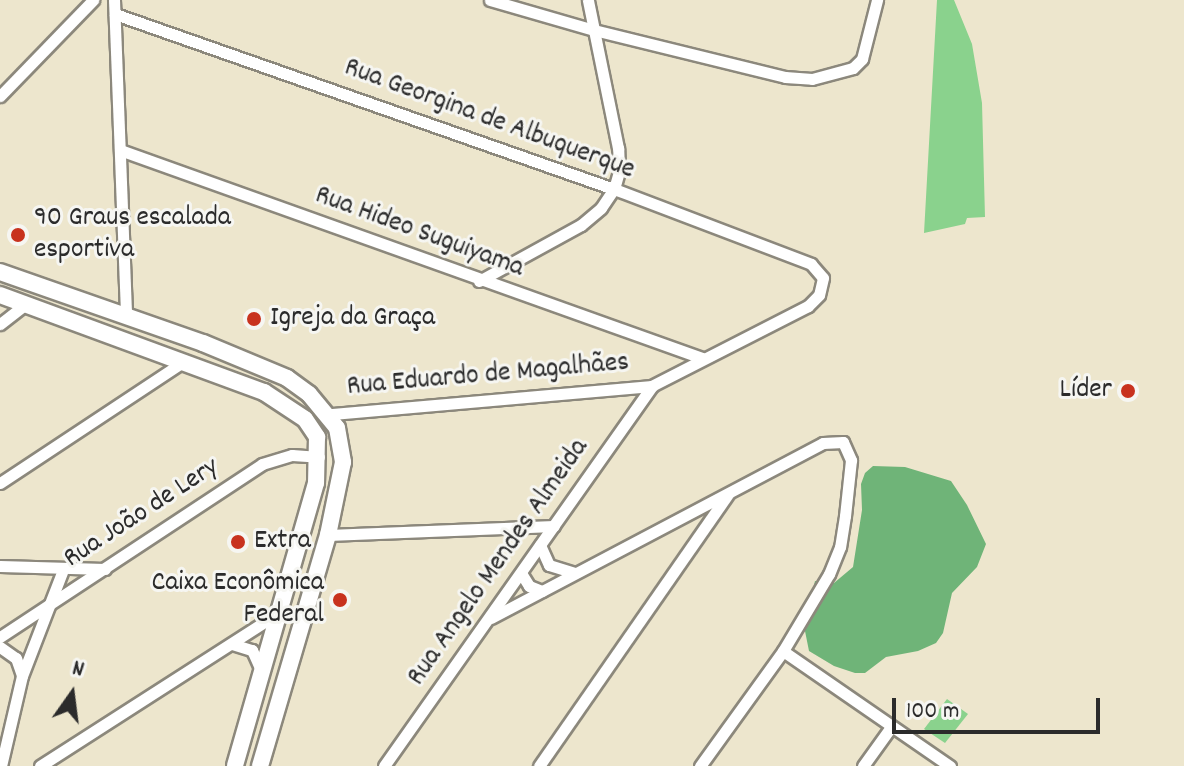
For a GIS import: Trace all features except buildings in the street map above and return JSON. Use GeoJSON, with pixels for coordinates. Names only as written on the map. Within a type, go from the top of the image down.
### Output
{"type":"FeatureCollection","features":[{"type":"Feature","properties":{"kind":"main road"},"geometry":{"type":"LineString","coordinates":[[0,272],[287,378],[329,414],[337,428],[343,462],[328,535],[260,766]]}},
{"type":"Feature","properties":{"kind":"main road"},"geometry":{"type":"LineString","coordinates":[[0,295],[264,392],[289,405],[305,419],[317,437],[319,457],[316,483],[235,766]]}},
{"type":"Feature","properties":{"kind":"street"},"geometry":{"type":"LineString","coordinates":[[0,96],[93,0]]}},
{"type":"Feature","properties":{"kind":"street"},"geometry":{"type":"LineString","coordinates":[[114,0],[126,316]]}},
{"type":"Feature","properties":{"kind":"street"},"geometry":{"type":"LineString","coordinates":[[490,0],[594,30],[812,79],[853,68],[867,48],[877,0]]}},
{"type":"Feature","properties":{"kind":"street"},"geometry":{"type":"LineString","coordinates":[[479,281],[581,225],[601,208],[614,189],[619,171],[618,148],[588,0]]}},
{"type":"Feature","properties":{"kind":"street","name":"Rua Georgina de Albuquerque"},"geometry":{"type":"LineString","coordinates":[[115,14],[614,189],[811,264],[823,278],[819,295]]}},
{"type":"Feature","properties":{"kind":"street","name":"Rua Hideo Suguiyama"},"geometry":{"type":"LineString","coordinates":[[120,150],[479,281],[702,358]]}},
{"type":"Feature","properties":{"kind":"street","name":"Rua Eduardo de Magalhães"},"geometry":{"type":"LineString","coordinates":[[329,414],[652,386],[808,306],[819,295]]}},
{"type":"Feature","properties":{"kind":"street"},"geometry":{"type":"LineString","coordinates":[[0,324],[26,304]]}},
{"type":"Feature","properties":{"kind":"street"},"geometry":{"type":"LineString","coordinates":[[0,483],[181,363]]}},
{"type":"Feature","properties":{"kind":"street","name":"Rua Angelo Mendes Almeida"},"geometry":{"type":"LineString","coordinates":[[384,766],[652,386]]}},
{"type":"Feature","properties":{"kind":"street"},"geometry":{"type":"LineString","coordinates":[[491,618],[729,491],[823,443],[838,440],[850,451],[840,547],[829,574],[783,651],[700,766]]}},
{"type":"Feature","properties":{"kind":"street","name":"Rua João de Lery"},"geometry":{"type":"LineString","coordinates":[[0,637],[262,464],[292,455],[319,457]]}},
{"type":"Feature","properties":{"kind":"street"},"geometry":{"type":"LineString","coordinates":[[539,766],[729,491]]}},
{"type":"Feature","properties":{"kind":"street"},"geometry":{"type":"LineString","coordinates":[[328,535],[554,526]]}},
{"type":"Feature","properties":{"kind":"street"},"geometry":{"type":"LineString","coordinates":[[540,545],[549,565],[562,572],[576,573]]}},
{"type":"Feature","properties":{"kind":"street"},"geometry":{"type":"LineString","coordinates":[[0,566],[106,569]]}},
{"type":"Feature","properties":{"kind":"street"},"geometry":{"type":"LineString","coordinates":[[1,766],[22,676],[63,570]]}},
{"type":"Feature","properties":{"kind":"street"},"geometry":{"type":"LineString","coordinates":[[521,573],[529,586],[542,591]]}},
{"type":"Feature","properties":{"kind":"street"},"geometry":{"type":"LineString","coordinates":[[40,766],[279,612]]}},
{"type":"Feature","properties":{"kind":"street"},"geometry":{"type":"LineString","coordinates":[[232,644],[252,650],[262,674]]}},
{"type":"Feature","properties":{"kind":"street"},"geometry":{"type":"LineString","coordinates":[[0,647],[16,658],[22,676]]}},
{"type":"Feature","properties":{"kind":"street"},"geometry":{"type":"LineString","coordinates":[[783,651],[950,766]]}},
{"type":"Feature","properties":{"kind":"street"},"geometry":{"type":"LineString","coordinates":[[863,766],[891,727]]}},
{"type":"Feature","properties":{"kind":"green space"},"geometry":{"type":"Polygon","coordinates":[[[937,0],[954,0],[972,44],[982,103],[985,217],[967,218],[965,224],[924,233],[937,0]]]}},
{"type":"Feature","properties":{"kind":"green space"},"geometry":{"type":"Polygon","coordinates":[[[873,466],[905,467],[951,481],[986,544],[977,567],[952,593],[943,633],[936,643],[918,651],[886,657],[865,673],[855,673],[834,666],[809,651],[804,626],[815,581],[834,583],[853,567],[862,510],[861,484],[865,473],[873,466]]]}},
{"type":"Feature","properties":{"kind":"green space"},"geometry":{"type":"Polygon","coordinates":[[[947,699],[968,714],[945,743],[924,729],[947,699]]]}},
{"type":"Feature","properties":{"kind":"place","name":"90 Graus escalada esportiva"},"geometry":{"type":"Point","coordinates":[18,235]}},
{"type":"Feature","properties":{"kind":"place","name":"Igreja da Graça"},"geometry":{"type":"Point","coordinates":[254,319]}},
{"type":"Feature","properties":{"kind":"place","name":"Líder"},"geometry":{"type":"Point","coordinates":[1128,391]}},
{"type":"Feature","properties":{"kind":"place","name":"Extra"},"geometry":{"type":"Point","coordinates":[238,542]}},
{"type":"Feature","properties":{"kind":"place","name":"Caixa Econômica Federal"},"geometry":{"type":"Point","coordinates":[340,600]}}]}
